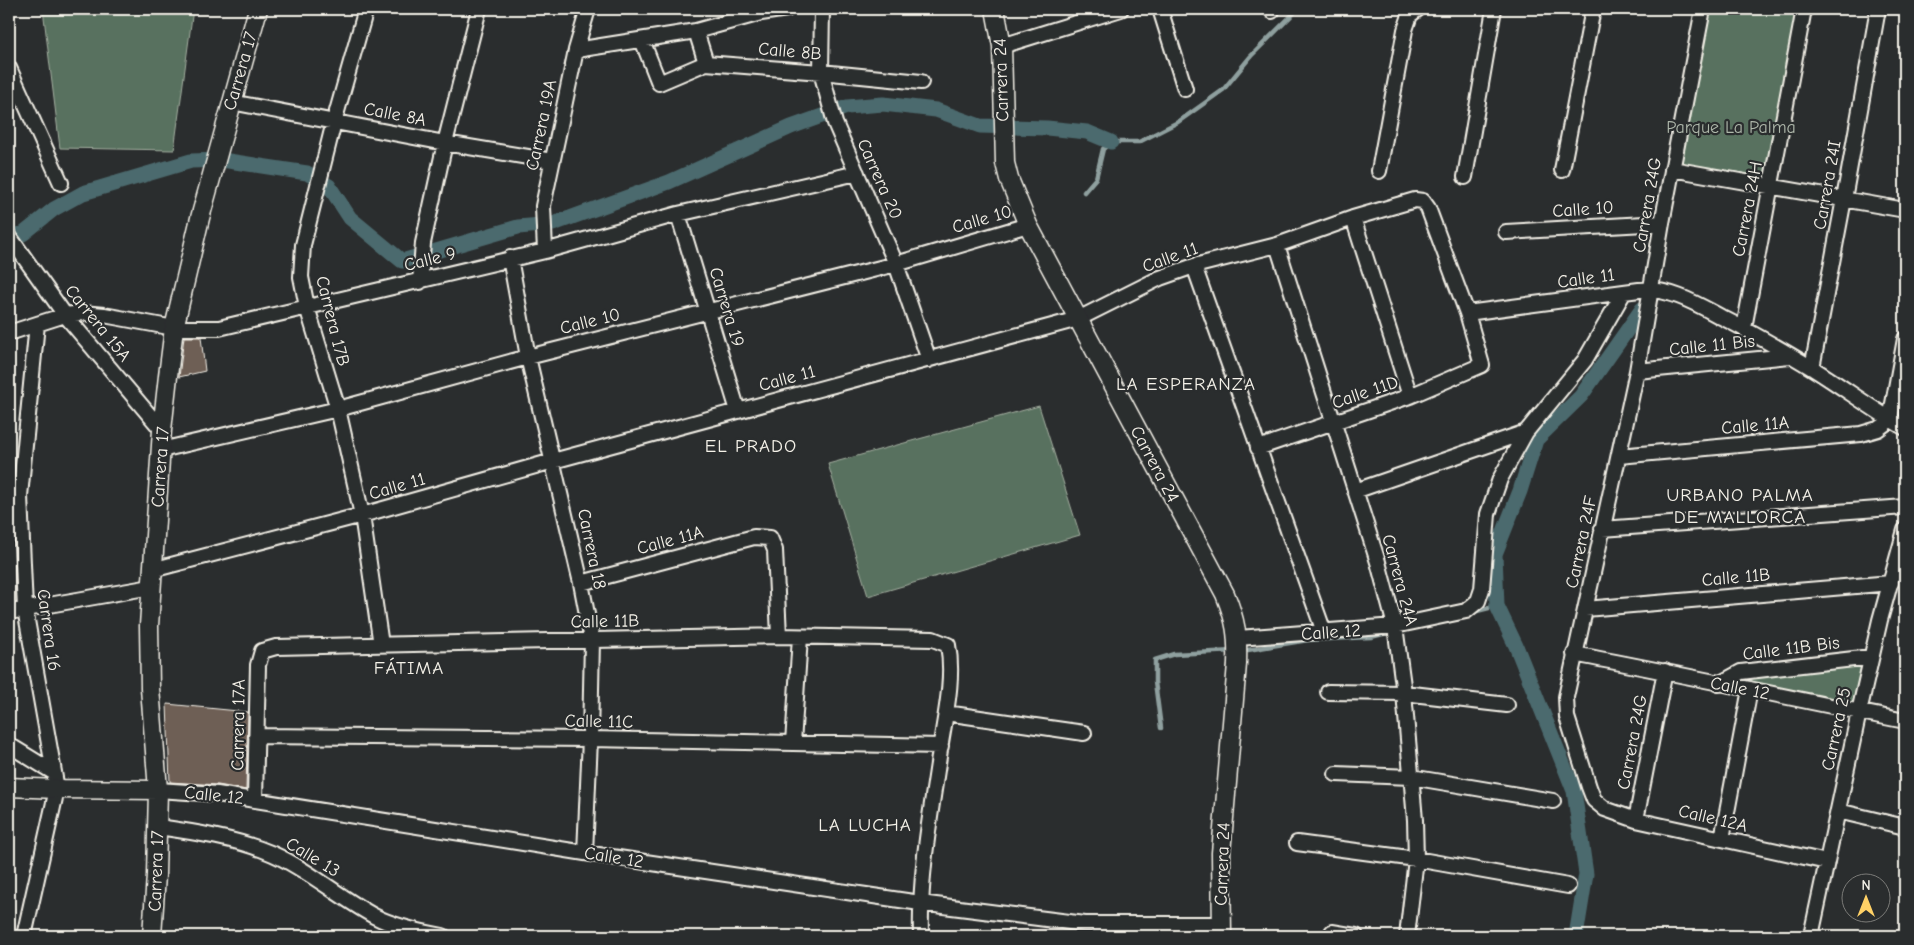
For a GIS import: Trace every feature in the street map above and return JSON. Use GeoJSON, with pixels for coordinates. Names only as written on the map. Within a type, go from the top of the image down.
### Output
{"type":"FeatureCollection","features":[{"type":"Feature","properties":{"kind":"street","name":"Carrera 17"},"geometry":{"type":"LineString","coordinates":[[152,936],[158,827],[158,790],[150,688],[149,626],[162,430],[174,328],[220,141],[258,9]]}},
{"type":"Feature","properties":{"kind":"street","name":"Carrera 17B"},"geometry":{"type":"LineString","coordinates":[[366,9],[334,122],[303,245],[301,277],[338,409],[362,515],[381,645]]}},
{"type":"Feature","properties":{"kind":"street"},"geometry":{"type":"LineString","coordinates":[[420,282],[422,243],[445,143],[480,9]]}},
{"type":"Feature","properties":{"kind":"street","name":"Carrera 19A"},"geometry":{"type":"LineString","coordinates":[[545,251],[543,206],[576,50],[588,9]]}},
{"type":"Feature","properties":{"kind":"street"},"geometry":{"type":"LineString","coordinates":[[576,50],[696,31],[761,13],[787,9]]}},
{"type":"Feature","properties":{"kind":"street","name":"Carrera 20"},"geometry":{"type":"LineString","coordinates":[[822,9],[821,72],[835,123],[896,264],[929,360]]}},
{"type":"Feature","properties":{"kind":"street","name":"Carrera 24"},"geometry":{"type":"LineString","coordinates":[[995,9],[1002,46],[1004,148],[1009,179],[1028,225],[1225,594],[1235,624],[1238,642],[1237,664],[1221,853],[1221,930]]}},
{"type":"Feature","properties":{"kind":"street"},"geometry":{"type":"LineString","coordinates":[[1002,46],[1121,9]]}},
{"type":"Feature","properties":{"kind":"street"},"geometry":{"type":"LineString","coordinates":[[1160,9],[1185,89]]}},
{"type":"Feature","properties":{"kind":"street"},"geometry":{"type":"LineString","coordinates":[[1379,171],[1405,30],[1410,15],[1418,9]]}},
{"type":"Feature","properties":{"kind":"street"},"geometry":{"type":"LineString","coordinates":[[1465,177],[1494,9]]}},
{"type":"Feature","properties":{"kind":"street"},"geometry":{"type":"LineString","coordinates":[[1562,170],[1593,9]]}},
{"type":"Feature","properties":{"kind":"street","name":"Carrera 24G"},"geometry":{"type":"LineString","coordinates":[[1651,289],[1703,9]]}},
{"type":"Feature","properties":{"kind":"street","name":"Carrera 24H"},"geometry":{"type":"LineString","coordinates":[[1744,328],[1804,9]]}},
{"type":"Feature","properties":{"kind":"street","name":"Carrera 24I"},"geometry":{"type":"LineString","coordinates":[[1812,368],[1878,9]]}},
{"type":"Feature","properties":{"kind":"street"},"geometry":{"type":"LineString","coordinates":[[696,31],[706,63]]}},
{"type":"Feature","properties":{"kind":"street","name":"Calle 8B"},"geometry":{"type":"LineString","coordinates":[[642,40],[659,83],[706,63],[921,82]]}},
{"type":"Feature","properties":{"kind":"street"},"geometry":{"type":"LineString","coordinates":[[9,68],[61,184]]}},
{"type":"Feature","properties":{"kind":"street","name":"Calle 8A"},"geometry":{"type":"LineString","coordinates":[[231,102],[445,143],[552,161]]}},
{"type":"Feature","properties":{"kind":"street"},"geometry":{"type":"LineString","coordinates":[[1672,169],[1905,210]]}},
{"type":"Feature","properties":{"kind":"street","name":"Calle 9"},"geometry":{"type":"LineString","coordinates":[[9,333],[65,315],[82,313],[104,315],[174,328],[219,328],[420,282],[510,258],[545,251],[678,214],[857,173]]}},
{"type":"Feature","properties":{"kind":"street","name":"Calle 11"},"geometry":{"type":"LineString","coordinates":[[9,612],[152,579],[362,515],[553,461],[1078,319],[1160,278],[1194,266],[1277,245],[1353,218],[1415,200],[1423,201],[1428,208],[1467,313],[1651,289]]}},
{"type":"Feature","properties":{"kind":"street","name":"Carrera 19"},"geometry":{"type":"LineString","coordinates":[[678,214],[738,411]]}},
{"type":"Feature","properties":{"kind":"street"},"geometry":{"type":"LineString","coordinates":[[1353,218],[1410,396]]}},
{"type":"Feature","properties":{"kind":"street","name":"Calle 10"},"geometry":{"type":"LineString","coordinates":[[1506,232],[1662,223]]}},
{"type":"Feature","properties":{"kind":"street","name":"Calle 10"},"geometry":{"type":"LineString","coordinates":[[161,450],[338,409],[708,310],[896,264],[1028,225]]}},
{"type":"Feature","properties":{"kind":"street","name":"Carrera 15A"},"geometry":{"type":"LineString","coordinates":[[9,236],[65,315],[162,430]]}},
{"type":"Feature","properties":{"kind":"street","name":"Carrera 24A"},"geometry":{"type":"LineString","coordinates":[[1277,245],[1332,423],[1378,562],[1395,626],[1404,693],[1416,859],[1407,936]]}},
{"type":"Feature","properties":{"kind":"street","name":"Carrera 18"},"geometry":{"type":"LineString","coordinates":[[510,258],[528,357],[581,583],[592,640],[585,853]]}},
{"type":"Feature","properties":{"kind":"street"},"geometry":{"type":"LineString","coordinates":[[1194,266],[1324,632]]}},
{"type":"Feature","properties":{"kind":"street"},"geometry":{"type":"LineString","coordinates":[[1651,289],[1665,291],[1682,297],[1744,328],[1812,368],[1905,428]]}},
{"type":"Feature","properties":{"kind":"street","name":"Carrera 24F"},"geometry":{"type":"LineString","coordinates":[[1594,800],[1567,717],[1566,697],[1619,456],[1651,289]]}},
{"type":"Feature","properties":{"kind":"street"},"geometry":{"type":"LineString","coordinates":[[1355,490],[1526,432],[1585,360],[1624,292]]}},
{"type":"Feature","properties":{"kind":"street","name":"Calle 11D"},"geometry":{"type":"LineString","coordinates":[[1258,448],[1410,396],[1482,365],[1467,313]]}},
{"type":"Feature","properties":{"kind":"street","name":"Carrera 16"},"geometry":{"type":"LineString","coordinates":[[24,936],[57,789],[26,609],[20,496],[37,324]]}},
{"type":"Feature","properties":{"kind":"street"},"geometry":{"type":"LineString","coordinates":[[1890,420],[1905,339]]}},
{"type":"Feature","properties":{"kind":"street","name":"Calle 11 Bis"},"geometry":{"type":"LineString","coordinates":[[1636,371],[1790,356]]}},
{"type":"Feature","properties":{"kind":"street","name":"Calle 11A"},"geometry":{"type":"LineString","coordinates":[[1619,456],[1861,434],[1878,430],[1890,420]]}},
{"type":"Feature","properties":{"kind":"street","name":"Calle 12"},"geometry":{"type":"LineString","coordinates":[[1238,642],[1395,626],[1466,611],[1478,601],[1482,589],[1488,514],[1500,479],[1526,432]]}},
{"type":"Feature","properties":{"kind":"street"},"geometry":{"type":"LineString","coordinates":[[1602,529],[1905,507]]}},
{"type":"Feature","properties":{"kind":"street","name":"Carrera 25"},"geometry":{"type":"LineString","coordinates":[[1811,936],[1871,657],[1905,530]]}},
{"type":"Feature","properties":{"kind":"street","name":"Calle 11A"},"geometry":{"type":"LineString","coordinates":[[581,583],[754,537],[770,538],[775,550],[779,636]]}},
{"type":"Feature","properties":{"kind":"street","name":"Calle 11B"},"geometry":{"type":"LineString","coordinates":[[1586,609],[1891,582]]}},
{"type":"Feature","properties":{"kind":"street","name":"Calle 11B"},"geometry":{"type":"LineString","coordinates":[[262,651],[276,647],[779,636],[932,639],[948,645],[950,659],[946,713]]}},
{"type":"Feature","properties":{"kind":"street"},"geometry":{"type":"LineString","coordinates":[[794,743],[800,637]]}},
{"type":"Feature","properties":{"kind":"street","name":"Carrera 17A"},"geometry":{"type":"LineString","coordinates":[[255,800],[258,665],[262,651]]}},
{"type":"Feature","properties":{"kind":"street","name":"Calle 12"},"geometry":{"type":"LineString","coordinates":[[1574,654],[1905,721]]}},
{"type":"Feature","properties":{"kind":"street","name":"Calle 11B Bis"},"geometry":{"type":"LineString","coordinates":[[1718,684],[1741,672],[1871,657]]}},
{"type":"Feature","properties":{"kind":"street","name":"Carrera 24G"},"geometry":{"type":"LineString","coordinates":[[1636,820],[1665,671]]}},
{"type":"Feature","properties":{"kind":"street"},"geometry":{"type":"LineString","coordinates":[[1722,839],[1750,690]]}},
{"type":"Feature","properties":{"kind":"street"},"geometry":{"type":"LineString","coordinates":[[1328,692],[1404,693],[1507,705]]}},
{"type":"Feature","properties":{"kind":"street"},"geometry":{"type":"LineString","coordinates":[[921,936],[920,903],[946,713],[1084,733]]}},
{"type":"Feature","properties":{"kind":"street","name":"Calle 11C"},"geometry":{"type":"LineString","coordinates":[[256,736],[590,739],[941,746]]}},
{"type":"Feature","properties":{"kind":"street"},"geometry":{"type":"LineString","coordinates":[[9,745],[53,772]]}},
{"type":"Feature","properties":{"kind":"street"},"geometry":{"type":"LineString","coordinates":[[1336,774],[1411,777],[1553,801]]}},
{"type":"Feature","properties":{"kind":"street","name":"Calle 12"},"geometry":{"type":"LineString","coordinates":[[9,787],[158,790],[209,794],[920,903],[1085,924],[1221,930]]}},
{"type":"Feature","properties":{"kind":"street","name":"Calle 12A"},"geometry":{"type":"LineString","coordinates":[[1594,800],[1605,809],[1636,820],[1827,862]]}},
{"type":"Feature","properties":{"kind":"street"},"geometry":{"type":"LineString","coordinates":[[1838,811],[1905,827]]}},
{"type":"Feature","properties":{"kind":"street","name":"Calle 13"},"geometry":{"type":"LineString","coordinates":[[158,827],[234,842],[273,854],[375,916],[412,930],[443,936]]}},
{"type":"Feature","properties":{"kind":"street"},"geometry":{"type":"LineString","coordinates":[[1297,843],[1416,859],[1568,886]]}},
{"type":"Feature","properties":{"kind":"street"},"geometry":{"type":"LineString","coordinates":[[1332,932],[1356,936]]}},
{"type":"Feature","properties":{"kind":"green space"},"geometry":{"type":"Polygon","coordinates":[[[43,9],[193,9],[174,150],[60,148],[43,9]]]}},
{"type":"Feature","properties":{"kind":"green space","name":"Parque La Palma"},"geometry":{"type":"Polygon","coordinates":[[[1703,9],[1804,9],[1771,187],[1672,169],[1703,9]]]}},
{"type":"Feature","properties":{"kind":"green space"},"geometry":{"type":"Polygon","coordinates":[[[1039,406],[1080,535],[868,596],[828,464],[1039,406]]]}},
{"type":"Feature","properties":{"kind":"green space"},"geometry":{"type":"Polygon","coordinates":[[[1871,657],[1859,712],[1719,684],[1741,672],[1871,657]]]}},
{"type":"Feature","properties":{"kind":"building"},"geometry":{"type":"Polygon","coordinates":[[[184,337],[201,337],[205,371],[179,377],[184,337]]]}},
{"type":"Feature","properties":{"kind":"building"},"geometry":{"type":"Polygon","coordinates":[[[167,704],[248,712],[246,790],[218,785],[170,782],[167,704]]]}},
{"type":"Feature","properties":{"kind":"waterway"},"geometry":{"type":"LineString","coordinates":[[1084,192],[1096,178],[1103,149],[1111,142],[1139,142],[1178,122],[1223,90],[1251,56],[1298,9]]}},
{"type":"Feature","properties":{"kind":"waterway"},"geometry":{"type":"LineString","coordinates":[[9,236],[23,234],[54,209],[83,193],[191,161],[222,160],[307,173],[329,186],[350,218],[402,261],[518,227],[553,224],[669,182],[791,127],[847,107],[883,104],[936,110],[980,126],[1047,128],[1087,132],[1111,142]]}},
{"type":"Feature","properties":{"kind":"waterway"},"geometry":{"type":"LineString","coordinates":[[1576,936],[1586,874],[1574,791],[1516,646],[1497,606],[1495,554],[1520,491],[1536,440],[1581,396],[1642,309]]}},
{"type":"Feature","properties":{"kind":"waterway"},"geometry":{"type":"LineString","coordinates":[[1473,612],[1497,606]]}},
{"type":"Feature","properties":{"kind":"waterway"},"geometry":{"type":"LineString","coordinates":[[1242,651],[1308,640],[1371,637],[1387,633]]}},
{"type":"Feature","properties":{"kind":"waterway"},"geometry":{"type":"LineString","coordinates":[[1161,728],[1155,682],[1155,660],[1174,654],[1234,651]]}},
{"type":"Feature","properties":{"kind":"district","name":"LA ESPERANZA"},"geometry":{"type":"Point","coordinates":[1186,383]}},
{"type":"Feature","properties":{"kind":"district","name":"EL PRADO"},"geometry":{"type":"Point","coordinates":[751,445]}},
{"type":"Feature","properties":{"kind":"district","name":"URBANO PALMA DE MALLORCA"},"geometry":{"type":"Point","coordinates":[1740,505]}},
{"type":"Feature","properties":{"kind":"district","name":"FÁTIMA"},"geometry":{"type":"Point","coordinates":[409,667]}},
{"type":"Feature","properties":{"kind":"district","name":"LA LUCHA"},"geometry":{"type":"Point","coordinates":[865,824]}}]}
